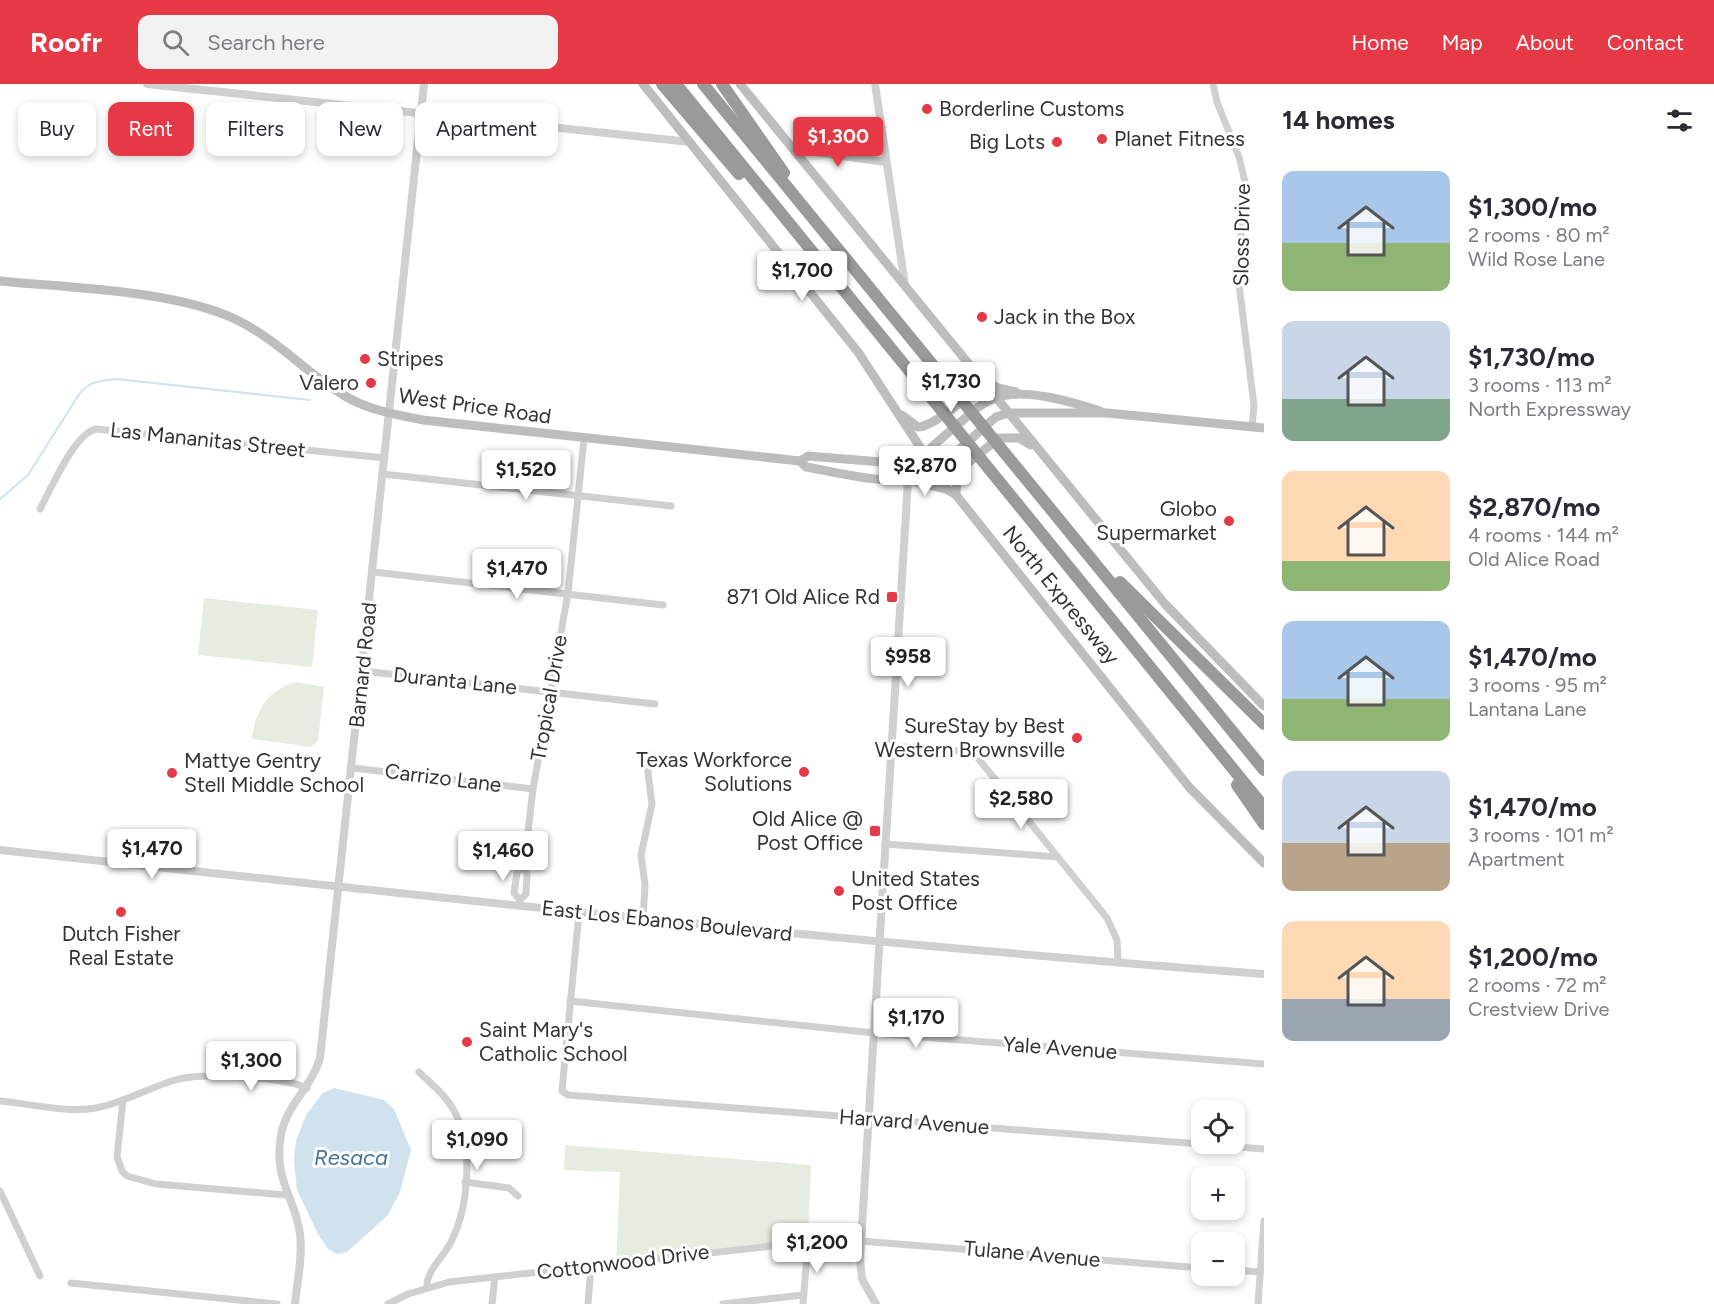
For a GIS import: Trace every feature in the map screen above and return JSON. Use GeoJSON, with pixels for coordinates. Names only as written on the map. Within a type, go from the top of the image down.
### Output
{"type":"FeatureCollection","features":[{"type":"Feature","properties":{"kind":"highway"},"geometry":{"type":"LineString","coordinates":[[662,84],[752,189],[791,226]]}},
{"type":"Feature","properties":{"kind":"highway","name":"North Expressway"},"geometry":{"type":"LineString","coordinates":[[676,84],[1264,807]]}},
{"type":"Feature","properties":{"kind":"highway"},"geometry":{"type":"LineString","coordinates":[[703,84],[1264,770]]}},
{"type":"Feature","properties":{"kind":"highway"},"geometry":{"type":"LineString","coordinates":[[722,84],[768,149],[813,220]]}},
{"type":"Feature","properties":{"kind":"highway"},"geometry":{"type":"LineString","coordinates":[[1067,528],[1264,724]]}},
{"type":"Feature","properties":{"kind":"highway"},"geometry":{"type":"LineString","coordinates":[[1174,696],[1264,824]]}},
{"type":"Feature","properties":{"kind":"main road","name":"North Expressway"},"geometry":{"type":"LineString","coordinates":[[643,84],[858,352],[923,454],[952,493],[1189,787],[1264,863]]}},
{"type":"Feature","properties":{"kind":"main road"},"geometry":{"type":"LineString","coordinates":[[740,84],[1165,604],[1264,706]]}},
{"type":"Feature","properties":{"kind":"main road","name":"West Price Road"},"geometry":{"type":"LineString","coordinates":[[0,281],[151,297],[209,309],[252,328],[346,397],[389,413],[423,420],[800,461],[806,467],[892,480],[908,480],[934,469],[996,417],[1008,413]]}},
{"type":"Feature","properties":{"kind":"main road"},"geometry":{"type":"LineString","coordinates":[[895,410],[913,425],[927,426],[969,394],[973,380],[971,368]]}},
{"type":"Feature","properties":{"kind":"main road"},"geometry":{"type":"LineString","coordinates":[[981,378],[998,388],[1068,401],[1107,413]]}},
{"type":"Feature","properties":{"kind":"main road"},"geometry":{"type":"LineString","coordinates":[[1039,396],[996,397],[981,405],[923,454],[908,480],[952,493],[957,476],[963,467],[999,438],[1019,438],[1039,449]]}},
{"type":"Feature","properties":{"kind":"main road"},"geometry":{"type":"LineString","coordinates":[[1008,413],[1107,413],[1264,428]]}},
{"type":"Feature","properties":{"kind":"main road"},"geometry":{"type":"LineString","coordinates":[[800,461],[808,456],[894,463],[923,454]]}},
{"type":"Feature","properties":{"kind":"street"},"geometry":{"type":"LineString","coordinates":[[147,84],[415,112]]}},
{"type":"Feature","properties":{"kind":"street","name":"Barnard Road"},"geometry":{"type":"LineString","coordinates":[[422,102],[424,84]]}},
{"type":"Feature","properties":{"kind":"street"},"geometry":{"type":"LineString","coordinates":[[876,84],[905,286]]}},
{"type":"Feature","properties":{"kind":"street","name":"Sloss Drive"},"geometry":{"type":"LineString","coordinates":[[1213,84],[1217,102],[1239,157],[1245,182],[1238,276],[1254,406],[1252,427]]}},
{"type":"Feature","properties":{"kind":"street"},"geometry":{"type":"LineString","coordinates":[[558,128],[690,142]]}},
{"type":"Feature","properties":{"kind":"street"},"geometry":{"type":"LineString","coordinates":[[793,149],[886,162]]}},
{"type":"Feature","properties":{"kind":"street","name":"Barnard Road"},"geometry":{"type":"LineString","coordinates":[[295,1304],[300,1237],[280,1170],[281,1135],[288,1114],[307,1088],[320,1058],[353,768],[416,156]]}},
{"type":"Feature","properties":{"kind":"street","name":"Las Mananitas Street"},"geometry":{"type":"LineString","coordinates":[[40,509],[79,440],[89,430],[385,458]]}},
{"type":"Feature","properties":{"kind":"street","name":"Tropical Drive"},"geometry":{"type":"LineString","coordinates":[[520,903],[514,893],[517,873],[524,866],[533,789],[568,593],[584,439]]}},
{"type":"Feature","properties":{"kind":"street"},"geometry":{"type":"LineString","coordinates":[[383,474],[671,506]]}},
{"type":"Feature","properties":{"kind":"street"},"geometry":{"type":"LineString","coordinates":[[876,1304],[862,1279],[862,1240],[908,480]]}},
{"type":"Feature","properties":{"kind":"street"},"geometry":{"type":"LineString","coordinates":[[373,572],[663,605]]}},
{"type":"Feature","properties":{"kind":"street","name":"Duranta Lane"},"geometry":{"type":"LineString","coordinates":[[363,671],[655,704]]}},
{"type":"Feature","properties":{"kind":"street"},"geometry":{"type":"LineString","coordinates":[[892,746],[962,751],[976,757],[1112,925],[1117,940],[1118,963]]}},
{"type":"Feature","properties":{"kind":"street"},"geometry":{"type":"LineString","coordinates":[[643,920],[645,885],[641,855],[652,804],[648,753]]}},
{"type":"Feature","properties":{"kind":"street","name":"Carrizo Lane"},"geometry":{"type":"LineString","coordinates":[[353,768],[533,789]]}},
{"type":"Feature","properties":{"kind":"street"},"geometry":{"type":"LineString","coordinates":[[885,844],[1058,857]]}},
{"type":"Feature","properties":{"kind":"street","name":"East Los Ebanos Boulevard"},"geometry":{"type":"LineString","coordinates":[[0,850],[339,887],[520,903],[579,913],[643,920],[879,943],[1264,974]]}},
{"type":"Feature","properties":{"kind":"street"},"geometry":{"type":"LineString","coordinates":[[570,1001],[579,913]]}},
{"type":"Feature","properties":{"kind":"street","name":"Yale Avenue"},"geometry":{"type":"LineString","coordinates":[[570,1001],[874,1033],[1264,1064]]}},
{"type":"Feature","properties":{"kind":"street","name":"Harvard Avenue"},"geometry":{"type":"LineString","coordinates":[[570,1001],[563,1080],[565,1094],[1264,1149]]}},
{"type":"Feature","properties":{"kind":"street"},"geometry":{"type":"LineString","coordinates":[[419,1072],[443,1095],[459,1120],[464,1141],[465,1182],[457,1230],[442,1259],[431,1271],[427,1287]]}},
{"type":"Feature","properties":{"kind":"street"},"geometry":{"type":"LineString","coordinates":[[0,1101],[85,1109],[123,1100],[173,1081],[199,1076],[265,1081],[307,1088]]}},
{"type":"Feature","properties":{"kind":"street"},"geometry":{"type":"LineString","coordinates":[[123,1100],[117,1157],[122,1171],[127,1176],[156,1184],[286,1195]]}},
{"type":"Feature","properties":{"kind":"street"},"geometry":{"type":"LineString","coordinates":[[465,1182],[509,1188],[518,1196]]}},
{"type":"Feature","properties":{"kind":"street"},"geometry":{"type":"LineString","coordinates":[[0,1191],[40,1276]]}},
{"type":"Feature","properties":{"kind":"street"},"geometry":{"type":"LineString","coordinates":[[1260,1303],[1264,1221]]}},
{"type":"Feature","properties":{"kind":"street","name":"Cottonwood Drive"},"geometry":{"type":"LineString","coordinates":[[388,1304],[427,1287],[495,1277],[807,1241],[862,1240]]}},
{"type":"Feature","properties":{"kind":"street","name":"Tulane Avenue"},"geometry":{"type":"LineString","coordinates":[[862,1240],[1191,1267]]}},
{"type":"Feature","properties":{"kind":"street"},"geometry":{"type":"LineString","coordinates":[[803,1304],[807,1241]]}},
{"type":"Feature","properties":{"kind":"street"},"geometry":{"type":"LineString","coordinates":[[588,1304],[591,1266]]}},
{"type":"Feature","properties":{"kind":"street"},"geometry":{"type":"LineString","coordinates":[[1245,1271],[1260,1272]]}},
{"type":"Feature","properties":{"kind":"street"},"geometry":{"type":"LineString","coordinates":[[492,1304],[495,1277]]}},
{"type":"Feature","properties":{"kind":"street"},"geometry":{"type":"LineString","coordinates":[[71,1283],[277,1304]]}},
{"type":"Feature","properties":{"kind":"street"},"geometry":{"type":"LineString","coordinates":[[723,1304],[803,1295]]}},
{"type":"Feature","properties":{"kind":"shaded area"},"geometry":{"type":"Polygon","coordinates":[[[204,598],[318,610],[312,667],[198,655],[204,598]]]}},
{"type":"Feature","properties":{"kind":"shaded area"},"geometry":{"type":"Polygon","coordinates":[[[296,682],[324,687],[318,741],[311,747],[252,739],[256,719],[265,703],[278,690],[296,682]]]}},
{"type":"Feature","properties":{"kind":"shaded area"},"geometry":{"type":"Polygon","coordinates":[[[565,1145],[811,1165],[808,1241],[616,1263],[620,1172],[564,1170],[565,1145]]]}},
{"type":"Feature","properties":{"kind":"water","name":"Resaca"},"geometry":{"type":"Polygon","coordinates":[[[334,1088],[384,1100],[394,1109],[411,1150],[400,1192],[388,1215],[347,1252],[337,1254],[327,1248],[318,1234],[297,1190],[294,1160],[296,1141],[306,1115],[323,1093],[334,1088]]]}},
{"type":"Feature","properties":{"kind":"waterway"},"geometry":{"type":"LineString","coordinates":[[0,499],[28,475],[78,396],[86,387],[94,383],[117,379],[310,400]]}},
{"type":"Feature","properties":{"kind":"place","name":"Borderline Customs"},"geometry":{"type":"Point","coordinates":[927,109]}},
{"type":"Feature","properties":{"kind":"place","name":"Planet Fitness"},"geometry":{"type":"Point","coordinates":[1102,139]}},
{"type":"Feature","properties":{"kind":"place","name":"Big Lots"},"geometry":{"type":"Point","coordinates":[1057,142]}},
{"type":"Feature","properties":{"kind":"place","name":"Jack in the Box"},"geometry":{"type":"Point","coordinates":[982,317]}},
{"type":"Feature","properties":{"kind":"place","name":"Stripes"},"geometry":{"type":"Point","coordinates":[365,359]}},
{"type":"Feature","properties":{"kind":"place","name":"Valero"},"geometry":{"type":"Point","coordinates":[371,383]}},
{"type":"Feature","properties":{"kind":"place","name":"Globo Supermarket"},"geometry":{"type":"Point","coordinates":[1229,521]}},
{"type":"Feature","properties":{"kind":"place","name":"871 Old Alice Rd"},"geometry":{"type":"Point","coordinates":[892,597]}},
{"type":"Feature","properties":{"kind":"place","name":"SureStay by Best Western Brownsville"},"geometry":{"type":"Point","coordinates":[1077,738]}},
{"type":"Feature","properties":{"kind":"place","name":"Texas Workforce Solutions"},"geometry":{"type":"Point","coordinates":[804,772]}},
{"type":"Feature","properties":{"kind":"place","name":"Mattye Gentry Stell Middle School"},"geometry":{"type":"Point","coordinates":[172,773]}},
{"type":"Feature","properties":{"kind":"place","name":"Old Alice @ Post Office"},"geometry":{"type":"Point","coordinates":[875,831]}},
{"type":"Feature","properties":{"kind":"place","name":"United States Post Office"},"geometry":{"type":"Point","coordinates":[839,891]}},
{"type":"Feature","properties":{"kind":"place","name":"Dutch Fisher Real Estate"},"geometry":{"type":"Point","coordinates":[121,912]}},
{"type":"Feature","properties":{"kind":"place","name":"Saint Mary's Catholic School"},"geometry":{"type":"Point","coordinates":[467,1042]}}]}
